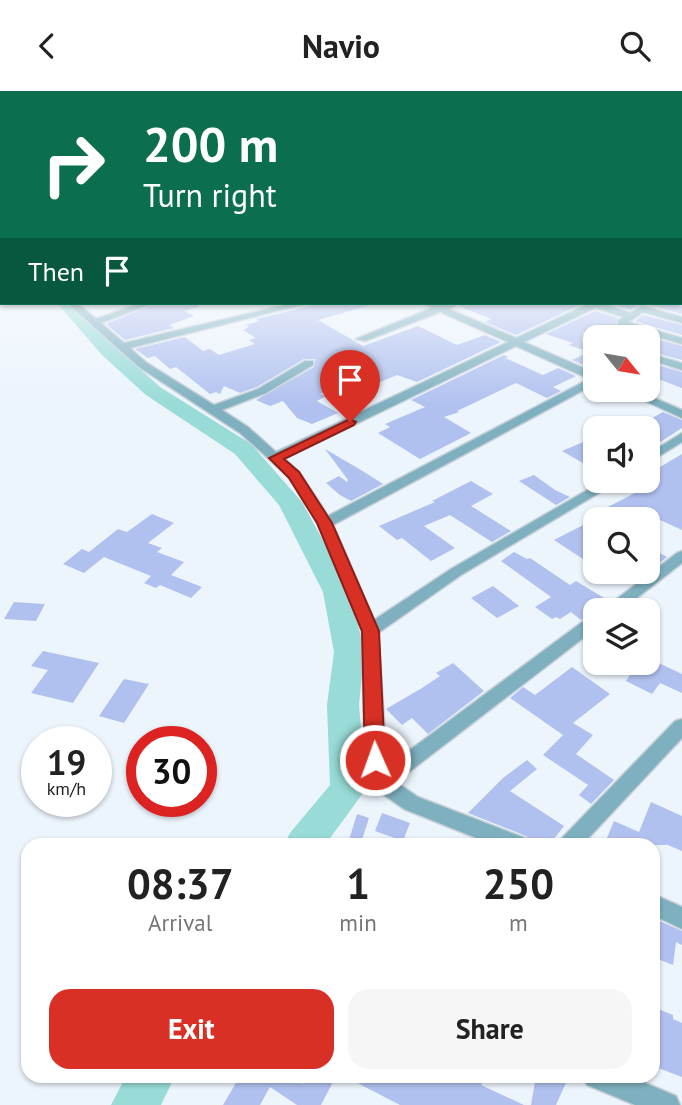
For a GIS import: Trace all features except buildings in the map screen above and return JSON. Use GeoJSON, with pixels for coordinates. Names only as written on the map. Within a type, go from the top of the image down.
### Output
{"type":"FeatureCollection","features":[{"type":"Feature","properties":{"kind":"street"},"geometry":{"type":"LineString","coordinates":[[80,310],[143,365],[214,409],[294,475],[325,523],[370,631],[375,760],[381,782],[411,803],[501,838]]}},
{"type":"Feature","properties":{"kind":"street"},"geometry":{"type":"LineString","coordinates":[[93,323],[129,310]]}},
{"type":"Feature","properties":{"kind":"street"},"geometry":{"type":"LineString","coordinates":[[121,347],[274,310]]}},
{"type":"Feature","properties":{"kind":"street"},"geometry":{"type":"LineString","coordinates":[[361,339],[437,310]]}},
{"type":"Feature","properties":{"kind":"street"},"geometry":{"type":"LineString","coordinates":[[444,310],[583,372]]}},
{"type":"Feature","properties":{"kind":"street"},"geometry":{"type":"LineString","coordinates":[[275,458],[582,310]]}},
{"type":"Feature","properties":{"kind":"street"},"geometry":{"type":"LineString","coordinates":[[613,310],[629,316]]}},
{"type":"Feature","properties":{"kind":"street"},"geometry":{"type":"LineString","coordinates":[[640,310],[621,323],[682,341]]}},
{"type":"Feature","properties":{"kind":"street"},"geometry":{"type":"LineString","coordinates":[[647,310],[682,320]]}},
{"type":"Feature","properties":{"kind":"street"},"geometry":{"type":"LineString","coordinates":[[660,360],[682,367]]}},
{"type":"Feature","properties":{"kind":"street"},"geometry":{"type":"LineString","coordinates":[[214,409],[262,391],[309,363]]}},
{"type":"Feature","properties":{"kind":"street"},"geometry":{"type":"LineString","coordinates":[[325,523],[583,384]]}},
{"type":"Feature","properties":{"kind":"street"},"geometry":{"type":"LineString","coordinates":[[656,403],[682,414]]}},
{"type":"Feature","properties":{"kind":"street"},"geometry":{"type":"LineString","coordinates":[[660,451],[682,437]]}},
{"type":"Feature","properties":{"kind":"street"},"geometry":{"type":"LineString","coordinates":[[370,631],[456,572],[592,493]]}},
{"type":"Feature","properties":{"kind":"street"},"geometry":{"type":"LineString","coordinates":[[626,598],[682,556]]}},
{"type":"Feature","properties":{"kind":"street"},"geometry":{"type":"LineString","coordinates":[[381,782],[583,630]]}},
{"type":"Feature","properties":{"kind":"street"},"geometry":{"type":"LineString","coordinates":[[576,838],[682,726]]}},
{"type":"Feature","properties":{"kind":"street"},"geometry":{"type":"LineString","coordinates":[[660,907],[682,918]]}},
{"type":"Feature","properties":{"kind":"street"},"geometry":{"type":"LineString","coordinates":[[611,1083],[653,1102]]}},
{"type":"Feature","properties":{"kind":"waterway"},"geometry":{"type":"LineString","coordinates":[[72,310],[109,351],[153,391],[243,449],[290,502],[337,592],[349,652],[343,705],[348,789],[309,838]]}},
{"type":"Feature","properties":{"kind":"waterway"},"geometry":{"type":"LineString","coordinates":[[135,1105],[148,1083]]}},
{"type":"Feature","properties":{"kind":"route"},"geometry":{"type":"LineString","coordinates":[[350,422],[275,458],[294,475],[325,523],[370,631],[375,760]]}}]}
